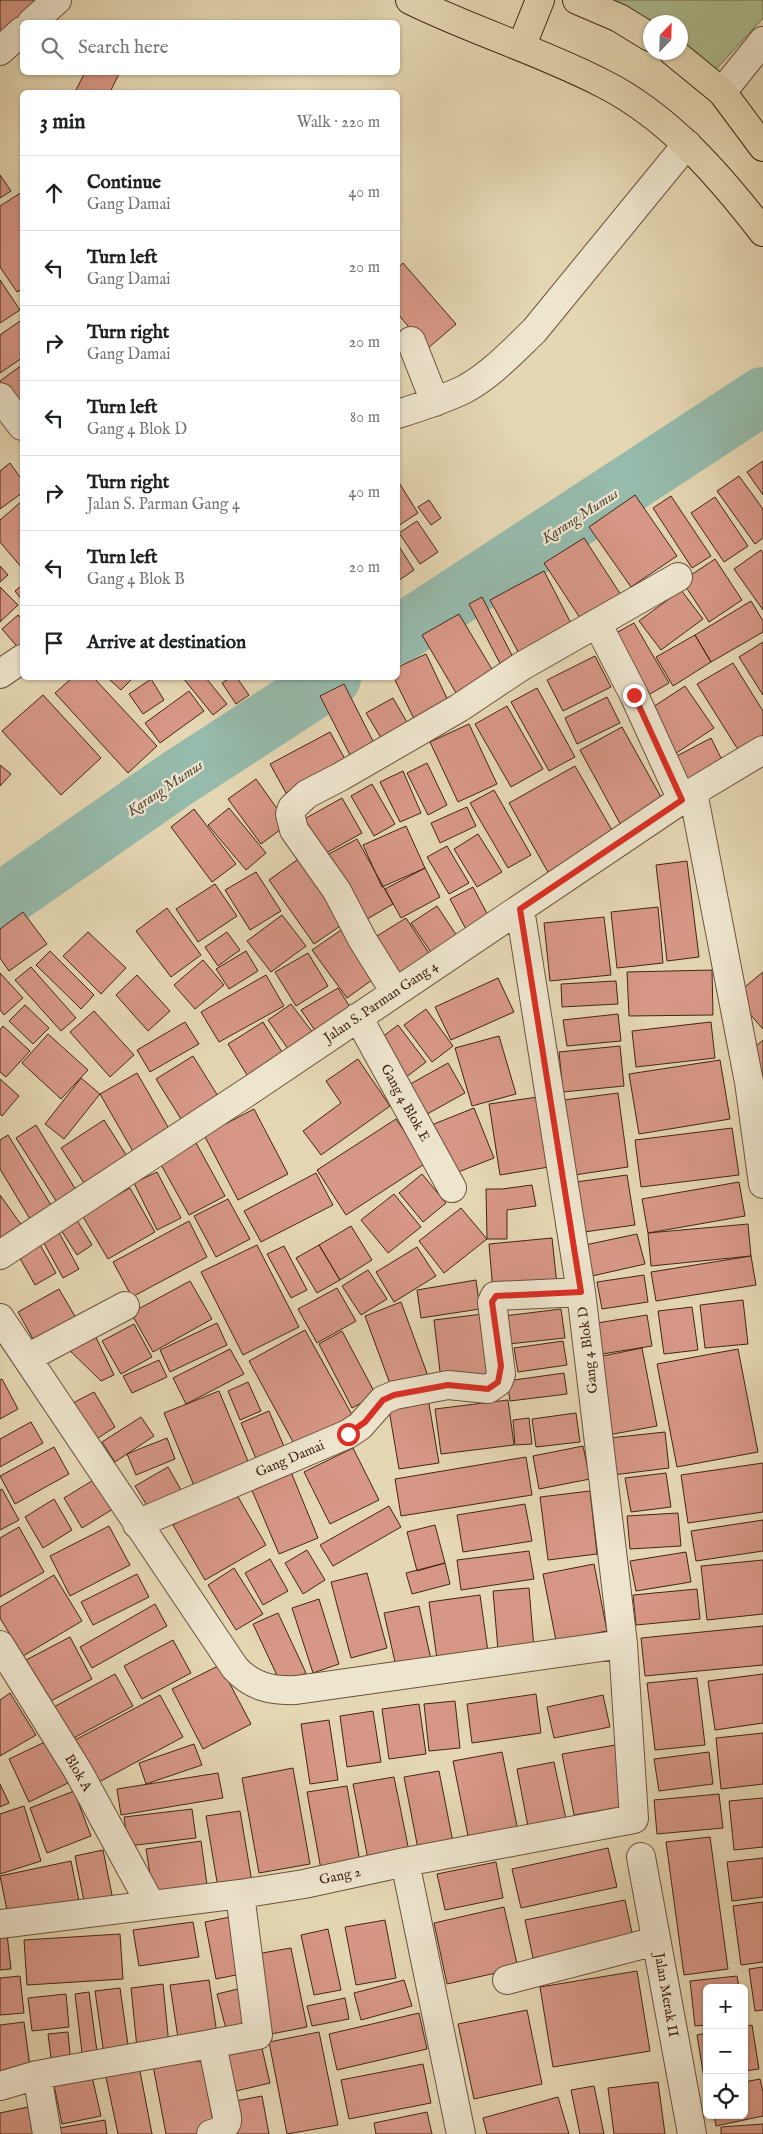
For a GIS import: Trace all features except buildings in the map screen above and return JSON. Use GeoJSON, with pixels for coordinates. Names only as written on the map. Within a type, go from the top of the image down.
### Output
{"type":"FeatureCollection","features":[{"type":"Feature","properties":{"kind":"main road"},"geometry":{"type":"LineString","coordinates":[[410,0],[432,11],[524,47],[604,84],[637,105],[687,144],[740,203],[763,232]]}},
{"type":"Feature","properties":{"kind":"main road"},"geometry":{"type":"LineString","coordinates":[[524,47],[526,35],[540,0]]}},
{"type":"Feature","properties":{"kind":"main road"},"geometry":{"type":"LineString","coordinates":[[577,0],[619,18],[643,33]]}},
{"type":"Feature","properties":{"kind":"main road"},"geometry":{"type":"LineString","coordinates":[[683,60],[722,92],[763,147]]}},
{"type":"Feature","properties":{"kind":"street"},"geometry":{"type":"LineString","coordinates":[[34,20],[56,0]]}},
{"type":"Feature","properties":{"kind":"street"},"geometry":{"type":"LineString","coordinates":[[0,51],[20,33]]}},
{"type":"Feature","properties":{"kind":"street"},"geometry":{"type":"LineString","coordinates":[[722,92],[755,50]]}},
{"type":"Feature","properties":{"kind":"street"},"geometry":{"type":"LineString","coordinates":[[400,413],[435,402],[464,389],[484,376],[534,331],[687,144]]}},
{"type":"Feature","properties":{"kind":"street"},"geometry":{"type":"LineString","coordinates":[[411,341],[435,402]]}},
{"type":"Feature","properties":{"kind":"street"},"geometry":{"type":"LineString","coordinates":[[0,397],[20,423]]}},
{"type":"Feature","properties":{"kind":"street"},"geometry":{"type":"LineString","coordinates":[[395,992],[362,939],[337,892],[294,830],[290,814],[292,808],[307,794],[459,708],[522,666],[678,577]]}},
{"type":"Feature","properties":{"kind":"street"},"geometry":{"type":"LineString","coordinates":[[597,623],[688,796],[749,1082],[763,1184]]}},
{"type":"Feature","properties":{"kind":"street"},"geometry":{"type":"LineString","coordinates":[[0,674],[20,660]]}},
{"type":"Feature","properties":{"kind":"street","name":"Jalan S. Parman Gang 4"},"geometry":{"type":"LineString","coordinates":[[0,1255],[688,796],[763,750]]}},
{"type":"Feature","properties":{"kind":"street","name":"Gang 4 Blok D"},"geometry":{"type":"LineString","coordinates":[[405,1862],[634,1819],[623,1644],[581,1292],[520,909]]}},
{"type":"Feature","properties":{"kind":"street","name":"Gang 4 Blok E"},"geometry":{"type":"LineString","coordinates":[[358,1017],[452,1188]]}},
{"type":"Feature","properties":{"kind":"street","name":"Gang Damai"},"geometry":{"type":"LineString","coordinates":[[137,1524],[348,1434],[360,1426],[379,1404],[388,1397],[448,1385],[488,1389],[498,1382],[501,1374],[492,1302],[496,1296],[581,1292]]}},
{"type":"Feature","properties":{"kind":"street"},"geometry":{"type":"LineString","coordinates":[[26,1358],[125,1306]]}},
{"type":"Feature","properties":{"kind":"street"},"geometry":{"type":"LineString","coordinates":[[0,1318],[235,1668],[244,1678],[256,1685],[269,1689],[296,1690],[623,1644]]}},
{"type":"Feature","properties":{"kind":"street","name":"Blok A"},"geometry":{"type":"LineString","coordinates":[[0,1644],[78,1771],[151,1905]]}},
{"type":"Feature","properties":{"kind":"street","name":"Jalan Merak II"},"geometry":{"type":"LineString","coordinates":[[641,1857],[692,2134]]}},
{"type":"Feature","properties":{"kind":"street"},"geometry":{"type":"LineString","coordinates":[[405,1862],[461,2134]]}},
{"type":"Feature","properties":{"kind":"street","name":"Gang 2"},"geometry":{"type":"LineString","coordinates":[[2,1920],[240,1894],[304,1884],[405,1862]]}},
{"type":"Feature","properties":{"kind":"street"},"geometry":{"type":"LineString","coordinates":[[0,2086],[37,2075],[258,2035],[240,1894]]}},
{"type":"Feature","properties":{"kind":"street"},"geometry":{"type":"LineString","coordinates":[[507,1980],[656,1941]]}},
{"type":"Feature","properties":{"kind":"street"},"geometry":{"type":"LineString","coordinates":[[205,2045],[214,2054],[228,2117],[221,2131],[211,2134]]}},
{"type":"Feature","properties":{"kind":"street"},"geometry":{"type":"LineString","coordinates":[[37,2075],[47,2134]]}},
{"type":"Feature","properties":{"kind":"green space"},"geometry":{"type":"Polygon","coordinates":[[[569,0],[763,0],[763,18],[708,78],[688,59],[688,15],[643,15],[643,20],[569,0]]]}},
{"type":"Feature","properties":{"kind":"waterway","name":"Karang Mumus"},"geometry":{"type":"LineString","coordinates":[[400,634],[763,396]]}},
{"type":"Feature","properties":{"kind":"waterway","name":"Karang Mumus"},"geometry":{"type":"LineString","coordinates":[[0,902],[175,780],[329,680]]}},
{"type":"Feature","properties":{"kind":"route"},"geometry":{"type":"LineString","coordinates":[[348,1434],[365,1422],[374,1409],[388,1397],[448,1385],[488,1389],[498,1382],[501,1366],[492,1302],[496,1296],[581,1292],[520,909],[682,800],[634,695]]}}]}
